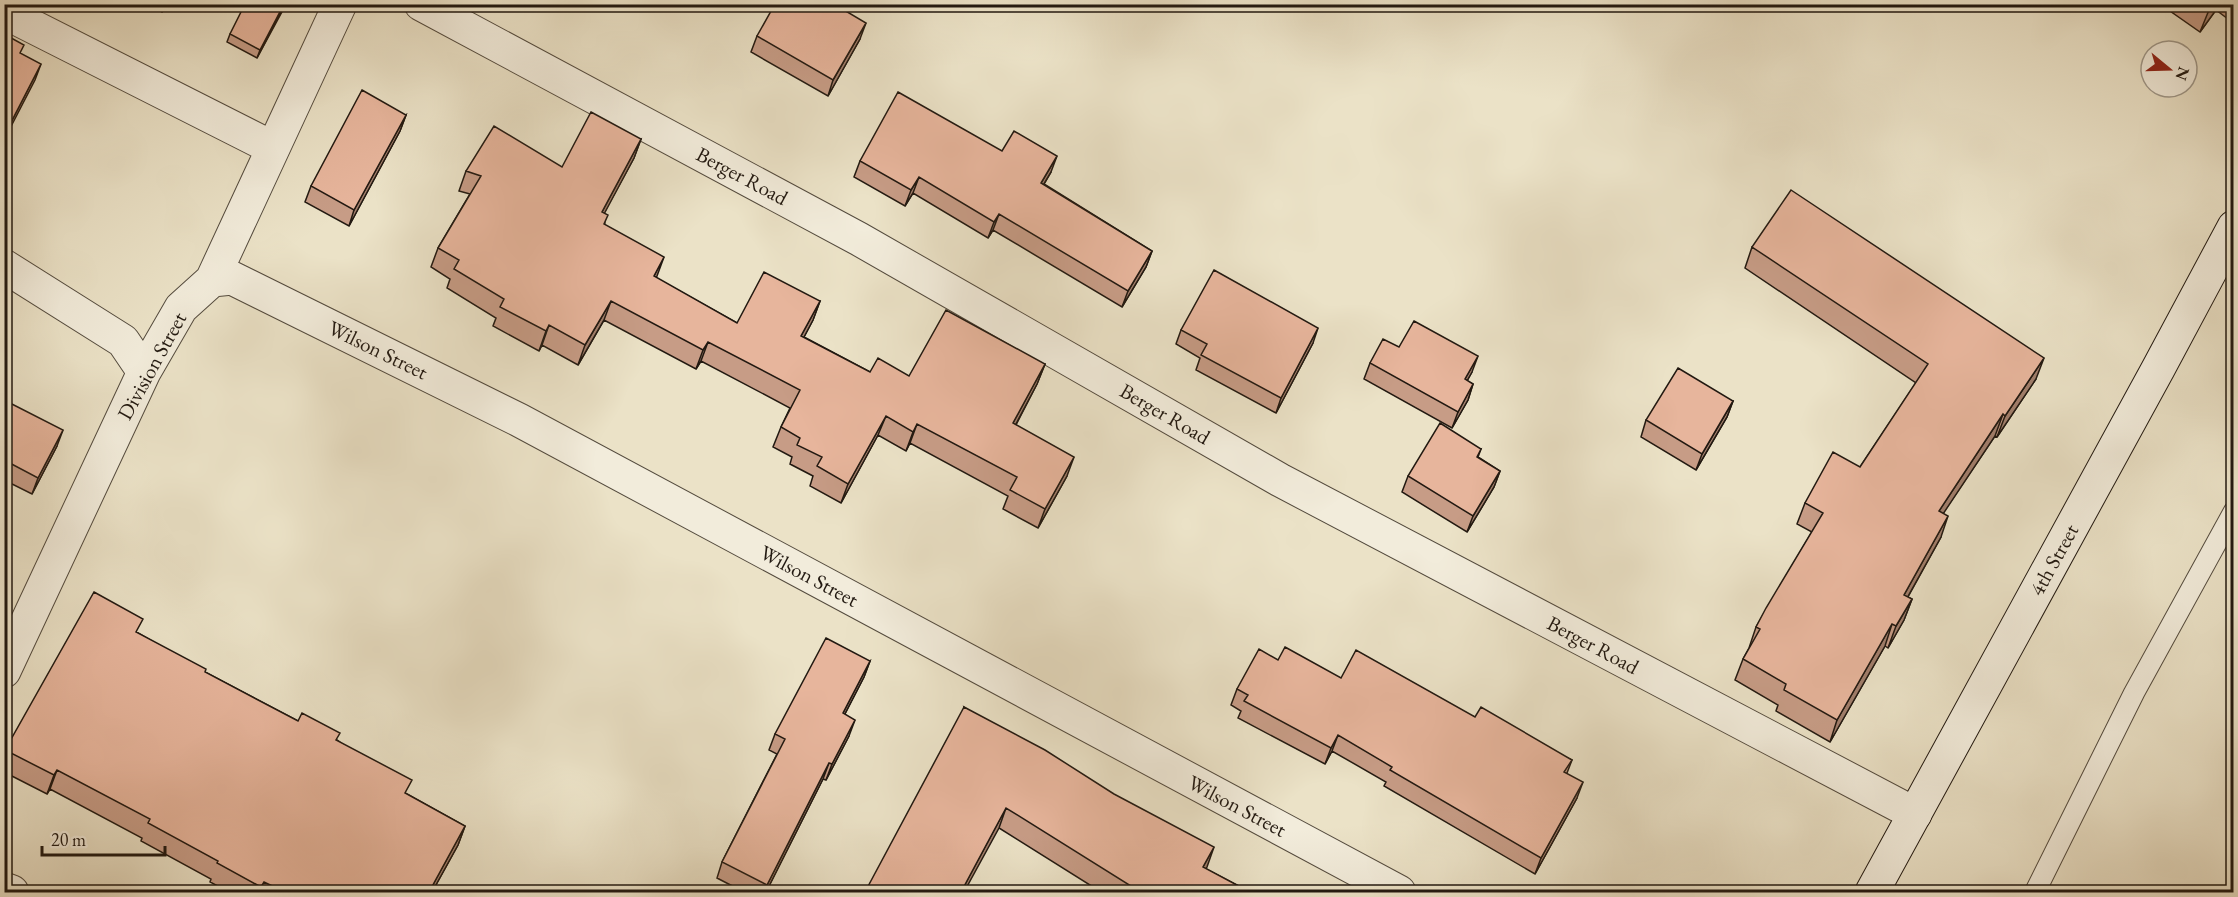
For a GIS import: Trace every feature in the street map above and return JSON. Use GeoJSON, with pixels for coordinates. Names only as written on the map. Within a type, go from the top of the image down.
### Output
{"type":"FeatureCollection","features":[{"type":"Feature","properties":{"kind":"street","name":"Division Street"},"geometry":{"type":"LineString","coordinates":[[4,671],[144,372],[182,308],[212,280],[340,4]]}},
{"type":"Feature","properties":{"kind":"street","name":"Berger Road"},"geometry":{"type":"LineString","coordinates":[[421,4],[859,239],[1280,480],[1915,814]]}},
{"type":"Feature","properties":{"kind":"street"},"geometry":{"type":"LineString","coordinates":[[4,12],[273,148]]}},
{"type":"Feature","properties":{"kind":"street","name":"4th Street"},"geometry":{"type":"LineString","coordinates":[[1872,892],[2234,227]]}},
{"type":"Feature","properties":{"kind":"street"},"geometry":{"type":"LineString","coordinates":[[4,266],[123,341],[144,372]]}},
{"type":"Feature","properties":{"kind":"street","name":"Wilson Street"},"geometry":{"type":"LineString","coordinates":[[212,280],[232,278],[519,420],[1399,892]]}},
{"type":"Feature","properties":{"kind":"street"},"geometry":{"type":"LineString","coordinates":[[4,889],[12,892]]}},
{"type":"Feature","properties":{"kind":"lane"},"geometry":{"type":"LineString","coordinates":[[2035,892],[2134,693],[2234,511]]}},
{"type":"Feature","properties":{"kind":"building"},"geometry":{"type":"Polygon","coordinates":[[[245,4],[284,4],[260,50],[230,34],[245,4]]]}},
{"type":"Feature","properties":{"kind":"building"},"geometry":{"type":"Polygon","coordinates":[[[775,4],[834,4],[866,23],[833,80],[757,36],[775,4]]]}},
{"type":"Feature","properties":{"kind":"building"},"geometry":{"type":"Polygon","coordinates":[[[2201,4],[2212,4],[2209,10],[2201,4]]]}},
{"type":"Feature","properties":{"kind":"building"},"geometry":{"type":"Polygon","coordinates":[[[4,34],[24,45],[20,53],[41,64],[6,132],[4,131],[4,34]]]}},
{"type":"Feature","properties":{"kind":"building"},"geometry":{"type":"Polygon","coordinates":[[[362,90],[406,115],[354,210],[311,186],[362,90]]]}},
{"type":"Feature","properties":{"kind":"building"},"geometry":{"type":"Polygon","coordinates":[[[898,92],[1002,151],[1014,131],[1057,156],[1041,183],[1152,251],[1128,291],[999,214],[994,222],[919,177],[911,190],[860,161],[898,92]]]}},
{"type":"Feature","properties":{"kind":"building"},"geometry":{"type":"Polygon","coordinates":[[[591,112],[641,139],[602,212],[608,215],[604,224],[664,257],[654,276],[737,323],[764,272],[820,301],[801,336],[870,372],[878,358],[909,376],[946,310],[1045,364],[1013,423],[1074,457],[1045,509],[1010,490],[1017,477],[917,424],[913,432],[886,416],[848,484],[817,466],[822,457],[797,445],[800,438],[781,427],[800,390],[708,342],[703,350],[611,301],[585,345],[549,325],[546,331],[500,307],[504,299],[454,269],[459,260],[438,248],[481,176],[466,171],[494,126],[562,167],[591,112]]]}},
{"type":"Feature","properties":{"kind":"building"},"geometry":{"type":"Polygon","coordinates":[[[1791,190],[2044,358],[2005,416],[2003,414],[1939,511],[1948,516],[1904,595],[1912,599],[1896,626],[1892,624],[1837,720],[1784,690],[1786,684],[1743,659],[1760,629],[1756,627],[1766,608],[1823,513],[1805,503],[1833,452],[1860,467],[1928,364],[1752,247],[1791,190]]]}},
{"type":"Feature","properties":{"kind":"building"},"geometry":{"type":"Polygon","coordinates":[[[1214,270],[1318,328],[1281,398],[1201,355],[1207,344],[1181,330],[1214,270]]]}},
{"type":"Feature","properties":{"kind":"building"},"geometry":{"type":"Polygon","coordinates":[[[1414,321],[1478,356],[1465,379],[1473,384],[1458,412],[1370,363],[1383,339],[1399,347],[1414,321]]]}},
{"type":"Feature","properties":{"kind":"building"},"geometry":{"type":"Polygon","coordinates":[[[1678,368],[1733,401],[1702,454],[1646,420],[1678,368]]]}},
{"type":"Feature","properties":{"kind":"building"},"geometry":{"type":"Polygon","coordinates":[[[4,400],[63,430],[38,478],[4,460],[4,400]]]}},
{"type":"Feature","properties":{"kind":"building"},"geometry":{"type":"Polygon","coordinates":[[[1440,423],[1481,449],[1477,457],[1500,471],[1473,516],[1408,476],[1440,423]]]}},
{"type":"Feature","properties":{"kind":"building"},"geometry":{"type":"Polygon","coordinates":[[[94,592],[143,619],[136,632],[206,669],[205,672],[298,721],[302,713],[340,733],[336,740],[412,780],[405,793],[465,826],[429,892],[285,892],[264,882],[261,887],[148,823],[150,819],[57,770],[54,775],[5,750],[94,592]]]}},
{"type":"Feature","properties":{"kind":"building"},"geometry":{"type":"Polygon","coordinates":[[[826,638],[870,661],[843,713],[855,720],[832,764],[829,763],[767,885],[722,862],[785,739],[775,734],[826,638]]]}},
{"type":"Feature","properties":{"kind":"building"},"geometry":{"type":"Polygon","coordinates":[[[1285,647],[1341,678],[1356,650],[1475,717],[1481,707],[1572,760],[1564,772],[1583,782],[1541,858],[1390,770],[1392,767],[1338,735],[1331,748],[1244,701],[1248,695],[1237,689],[1259,649],[1278,660],[1285,647]]]}},
{"type":"Feature","properties":{"kind":"building"},"geometry":{"type":"Polygon","coordinates":[[[964,707],[1045,750],[1114,794],[1214,847],[1203,867],[1250,892],[1128,892],[1131,886],[1006,808],[961,892],[865,892],[964,707]]]}},
{"type":"Feature","properties":{"kind":"building"},"geometry":{"type":"Polygon","coordinates":[[[1648,886],[1661,892],[1645,892],[1648,886]]]}}]}
